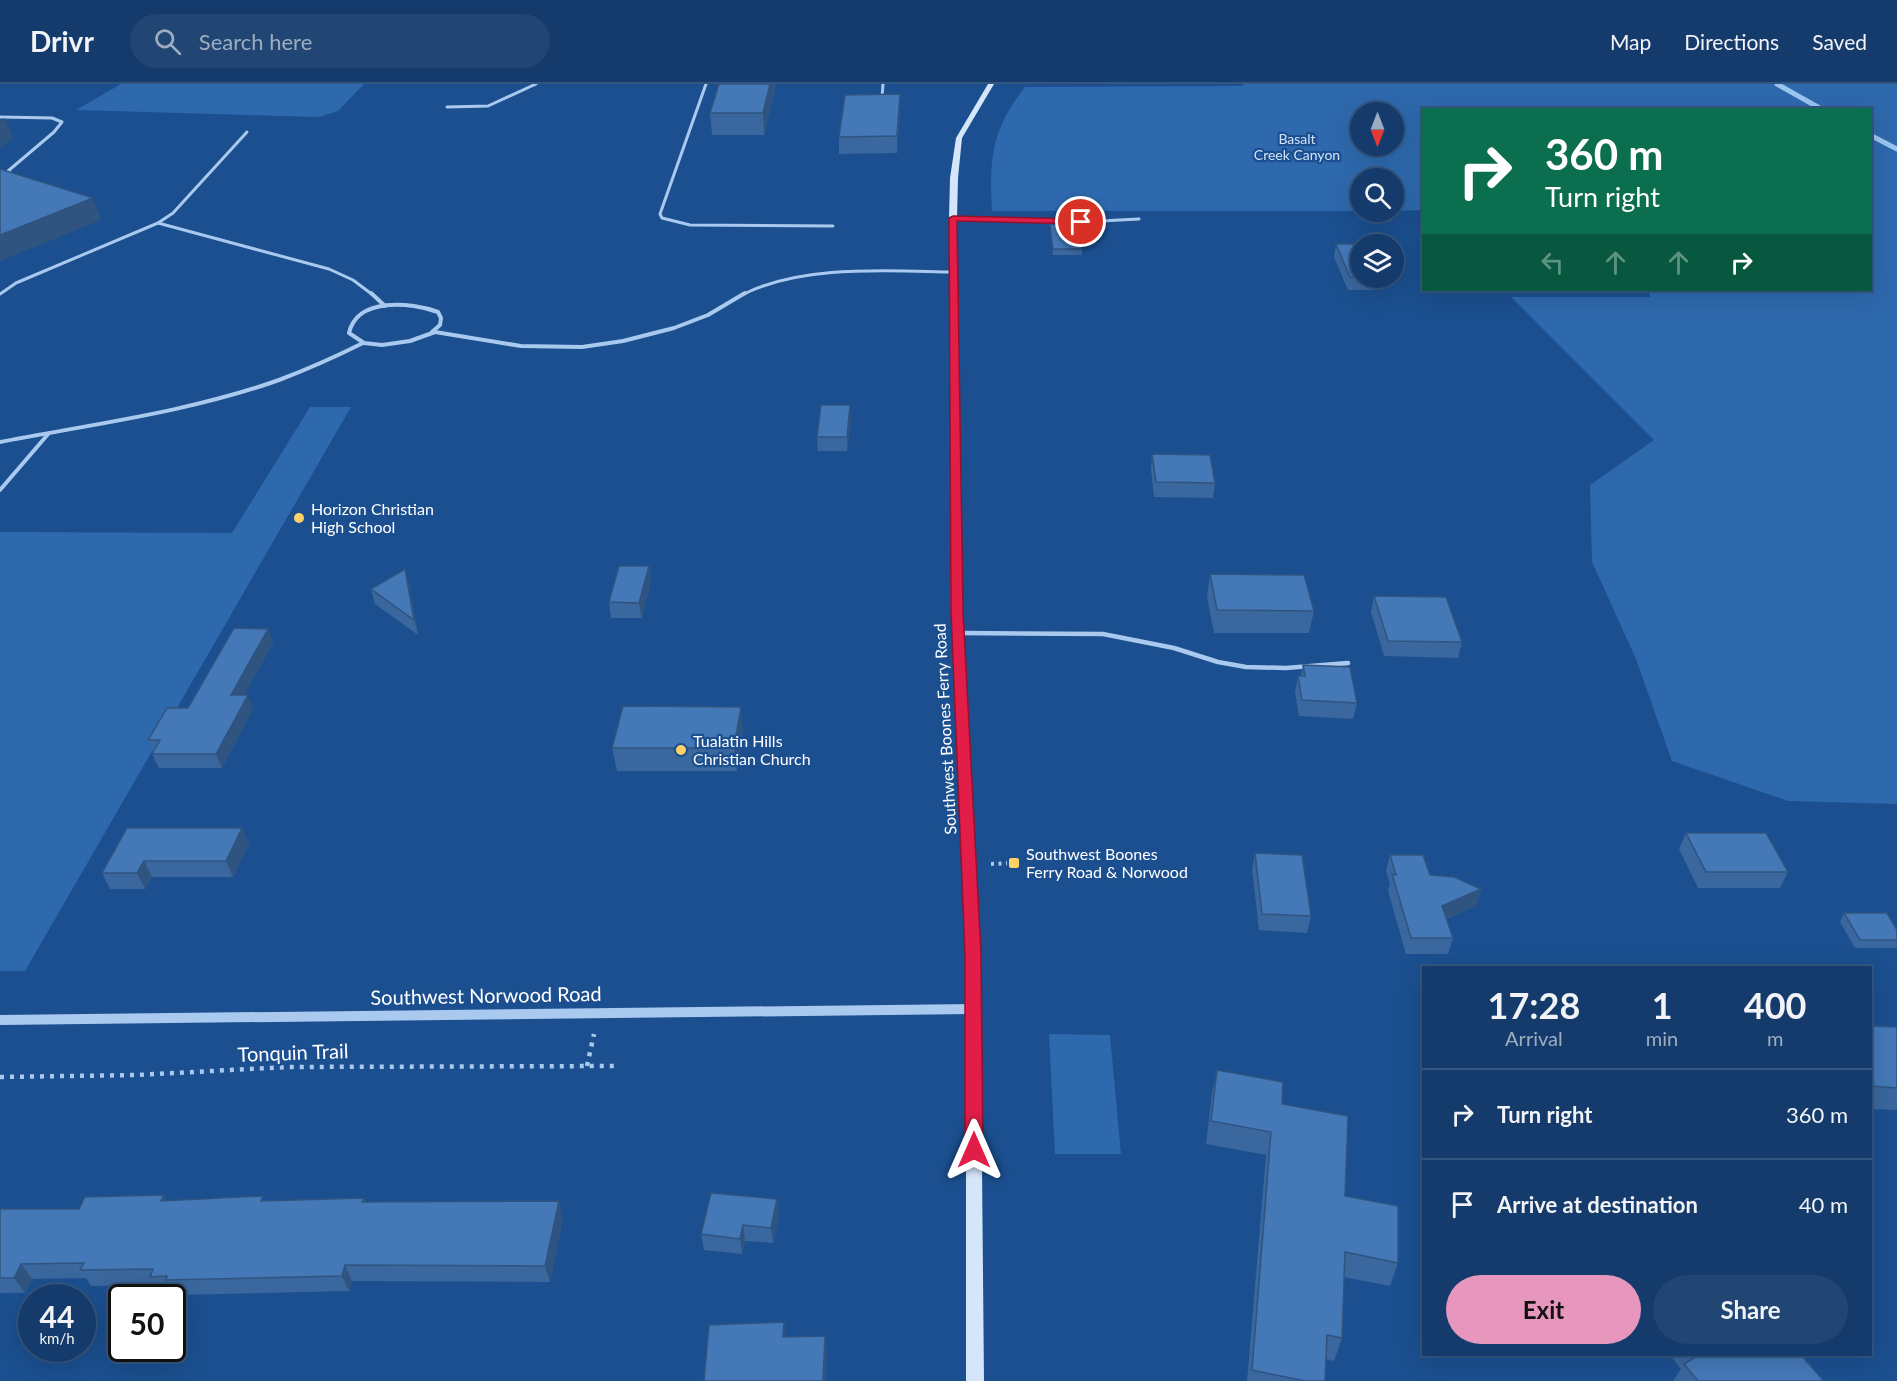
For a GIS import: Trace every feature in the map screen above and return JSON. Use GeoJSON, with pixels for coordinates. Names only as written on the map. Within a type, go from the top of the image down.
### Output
{"type":"FeatureCollection","features":[{"type":"Feature","properties":{"kind":"main road","name":"Southwest Boones Ferry Road"},"geometry":{"type":"LineString","coordinates":[[975,1381],[973,1009],[958,633],[953,218],[954,178],[959,138],[991,84]]}},
{"type":"Feature","properties":{"kind":"street","name":"Southwest Norwood Road"},"geometry":{"type":"LineString","coordinates":[[0,1020],[973,1009]]}},
{"type":"Feature","properties":{"kind":"lane"},"geometry":{"type":"LineString","coordinates":[[447,107],[488,106],[536,84]]}},
{"type":"Feature","properties":{"kind":"lane"},"geometry":{"type":"LineString","coordinates":[[706,84],[660,214],[662,218],[690,225],[833,226]]}},
{"type":"Feature","properties":{"kind":"lane"},"geometry":{"type":"LineString","coordinates":[[882,98],[883,84]]}},
{"type":"Feature","properties":{"kind":"lane"},"geometry":{"type":"LineString","coordinates":[[0,117],[52,118],[62,122],[54,132],[8,171],[12,174]]}},
{"type":"Feature","properties":{"kind":"lane"},"geometry":{"type":"LineString","coordinates":[[0,294],[16,282],[158,223],[173,213],[247,132]]}},
{"type":"Feature","properties":{"kind":"lane"},"geometry":{"type":"LineString","coordinates":[[953,218],[1081,222],[1139,219]]}},
{"type":"Feature","properties":{"kind":"lane"},"geometry":{"type":"LineString","coordinates":[[158,223],[328,269],[352,278],[369,289],[385,306]]}},
{"type":"Feature","properties":{"kind":"lane"},"geometry":{"type":"LineString","coordinates":[[432,332],[504,345],[549,348],[594,345],[636,339],[669,329],[700,318],[766,285],[806,276],[846,272],[954,272]]}},
{"type":"Feature","properties":{"kind":"lane"},"geometry":{"type":"LineString","coordinates":[[416,304],[438,312],[441,318],[440,325],[432,332],[421,338],[376,345],[363,343],[349,333],[349,327],[352,321],[361,315],[385,306],[416,304]]}},
{"type":"Feature","properties":{"kind":"lane"},"geometry":{"type":"LineString","coordinates":[[0,442],[203,401],[261,386],[295,374],[363,343]]}},
{"type":"Feature","properties":{"kind":"lane"},"geometry":{"type":"LineString","coordinates":[[0,490],[50,432]]}},
{"type":"Feature","properties":{"kind":"lane"},"geometry":{"type":"LineString","coordinates":[[958,633],[1103,634],[1174,648],[1246,667],[1286,668],[1348,663]]}},
{"type":"Feature","properties":{"kind":"path"},"geometry":{"type":"LineString","coordinates":[[587,1066],[598,1014]]}},
{"type":"Feature","properties":{"kind":"path","name":"Tonquin Trail"},"geometry":{"type":"LineString","coordinates":[[0,1077],[137,1075],[287,1067],[617,1066]]}},
{"type":"Feature","properties":{"kind":"green space"},"geometry":{"type":"Polygon","coordinates":[[[121,84],[364,84],[338,111],[319,117],[76,110],[121,84]]]}},
{"type":"Feature","properties":{"kind":"green space","name":"Basalt Creek Canyon"},"geometry":{"type":"Polygon","coordinates":[[[1243,84],[1897,84],[1897,804],[1788,801],[1672,761],[1636,659],[1592,562],[1590,485],[1654,440],[1511,297],[1650,297],[1649,291],[1872,291],[1872,108],[1422,108],[1422,210],[1404,211],[1404,168],[1350,168],[1350,211],[992,211],[991,175],[995,145],[1005,117],[1025,87],[1243,86],[1243,84]]]}},
{"type":"Feature","properties":{"kind":"green space"},"geometry":{"type":"Polygon","coordinates":[[[310,407],[351,407],[25,971],[0,971],[0,532],[232,533],[310,407]]]}},
{"type":"Feature","properties":{"kind":"green space"},"geometry":{"type":"Polygon","coordinates":[[[1049,1034],[1110,1035],[1121,1154],[1055,1154],[1049,1034]]]}},
{"type":"Feature","properties":{"kind":"building"},"geometry":{"type":"Polygon","coordinates":[[[719,84],[770,84],[763,113],[710,113],[719,84]]]}},
{"type":"Feature","properties":{"kind":"building"},"geometry":{"type":"Polygon","coordinates":[[[900,94],[897,136],[839,137],[845,95],[900,94]]]}},
{"type":"Feature","properties":{"kind":"building"},"geometry":{"type":"Polygon","coordinates":[[[0,169],[93,198],[0,235],[0,169]]]}},
{"type":"Feature","properties":{"kind":"building"},"geometry":{"type":"Polygon","coordinates":[[[1050,224],[1078,224],[1082,249],[1053,249],[1050,224]]]}},
{"type":"Feature","properties":{"kind":"building"},"geometry":{"type":"Polygon","coordinates":[[[1336,244],[1350,244],[1350,277],[1336,244]]]}},
{"type":"Feature","properties":{"kind":"building"},"geometry":{"type":"Polygon","coordinates":[[[821,405],[850,405],[847,437],[817,437],[821,405]]]}},
{"type":"Feature","properties":{"kind":"building"},"geometry":{"type":"Polygon","coordinates":[[[1152,454],[1210,455],[1215,483],[1156,482],[1152,454]]]}},
{"type":"Feature","properties":{"kind":"building"},"geometry":{"type":"Polygon","coordinates":[[[619,566],[649,566],[639,603],[609,602],[619,566]]]}},
{"type":"Feature","properties":{"kind":"building"},"geometry":{"type":"Polygon","coordinates":[[[405,569],[414,620],[371,589],[405,569]]]}},
{"type":"Feature","properties":{"kind":"building"},"geometry":{"type":"Polygon","coordinates":[[[1210,574],[1304,575],[1314,611],[1217,610],[1210,574]]]}},
{"type":"Feature","properties":{"kind":"building"},"geometry":{"type":"Polygon","coordinates":[[[1374,596],[1446,597],[1462,642],[1388,641],[1374,596]]]}},
{"type":"Feature","properties":{"kind":"building"},"geometry":{"type":"Polygon","coordinates":[[[234,628],[268,629],[231,695],[248,695],[216,754],[152,754],[160,740],[148,740],[167,708],[188,708],[234,628]]]}},
{"type":"Feature","properties":{"kind":"building"},"geometry":{"type":"Polygon","coordinates":[[[1303,665],[1350,667],[1357,703],[1302,700],[1298,676],[1305,676],[1303,665]]]}},
{"type":"Feature","properties":{"kind":"building"},"geometry":{"type":"Polygon","coordinates":[[[623,706],[741,707],[734,748],[612,748],[623,706]]]}},
{"type":"Feature","properties":{"kind":"building"},"geometry":{"type":"Polygon","coordinates":[[[127,828],[242,828],[226,861],[144,861],[137,873],[102,873],[127,828]]]}},
{"type":"Feature","properties":{"kind":"building"},"geometry":{"type":"Polygon","coordinates":[[[1686,833],[1766,833],[1788,872],[1706,872],[1686,833]]]}},
{"type":"Feature","properties":{"kind":"building"},"geometry":{"type":"Polygon","coordinates":[[[1255,853],[1302,855],[1311,916],[1262,914],[1255,853]]]}},
{"type":"Feature","properties":{"kind":"building"},"geometry":{"type":"Polygon","coordinates":[[[1390,855],[1423,855],[1430,875],[1454,877],[1481,889],[1442,906],[1453,938],[1411,938],[1392,874],[1396,875],[1390,855]]]}},
{"type":"Feature","properties":{"kind":"building"},"geometry":{"type":"Polygon","coordinates":[[[1844,913],[1887,913],[1897,930],[1897,940],[1860,940],[1844,913]]]}},
{"type":"Feature","properties":{"kind":"building"},"geometry":{"type":"Polygon","coordinates":[[[1872,1026],[1897,1027],[1897,1088],[1872,1086],[1872,1026]]]}},
{"type":"Feature","properties":{"kind":"building"},"geometry":{"type":"Polygon","coordinates":[[[1217,1070],[1283,1082],[1282,1104],[1348,1116],[1345,1196],[1398,1206],[1398,1263],[1345,1252],[1342,1338],[1327,1335],[1325,1381],[1305,1381],[1252,1370],[1271,1132],[1211,1121],[1217,1070]]]}},
{"type":"Feature","properties":{"kind":"building"},"geometry":{"type":"Polygon","coordinates":[[[711,1193],[777,1199],[771,1228],[743,1225],[740,1239],[701,1234],[711,1193]]]}},
{"type":"Feature","properties":{"kind":"building"},"geometry":{"type":"Polygon","coordinates":[[[164,1195],[161,1201],[263,1196],[261,1201],[364,1198],[362,1202],[559,1201],[545,1266],[345,1265],[342,1276],[166,1280],[167,1276],[150,1277],[153,1269],[80,1270],[84,1263],[21,1264],[14,1278],[0,1278],[0,1209],[79,1209],[85,1197],[164,1195]]]}},
{"type":"Feature","properties":{"kind":"building"},"geometry":{"type":"Polygon","coordinates":[[[784,1322],[783,1337],[825,1336],[823,1381],[704,1381],[709,1325],[784,1322]]]}},
{"type":"Feature","properties":{"kind":"building"},"geometry":{"type":"Polygon","coordinates":[[[1698,1356],[1802,1356],[1824,1381],[1698,1381],[1684,1364],[1698,1356]]]}},
{"type":"Feature","properties":{"kind":"waterway"},"geometry":{"type":"LineString","coordinates":[[1777,84],[1819,108]]}},
{"type":"Feature","properties":{"kind":"waterway"},"geometry":{"type":"LineString","coordinates":[[1872,136],[1897,149]]}},
{"type":"Feature","properties":{"kind":"place","name":"Horizon Christian High School"},"geometry":{"type":"Point","coordinates":[299,518]}},
{"type":"Feature","properties":{"kind":"place","name":"Tualatin Hills Christian Church"},"geometry":{"type":"Point","coordinates":[681,750]}},
{"type":"Feature","properties":{"kind":"place","name":"Southwest Boones Ferry Road & Norwood"},"geometry":{"type":"Point","coordinates":[1014,863]}},
{"type":"Feature","properties":{"kind":"route"},"geometry":{"type":"LineString","coordinates":[[974,1150],[973,954],[957,611],[953,218],[1081,222]]}}]}
